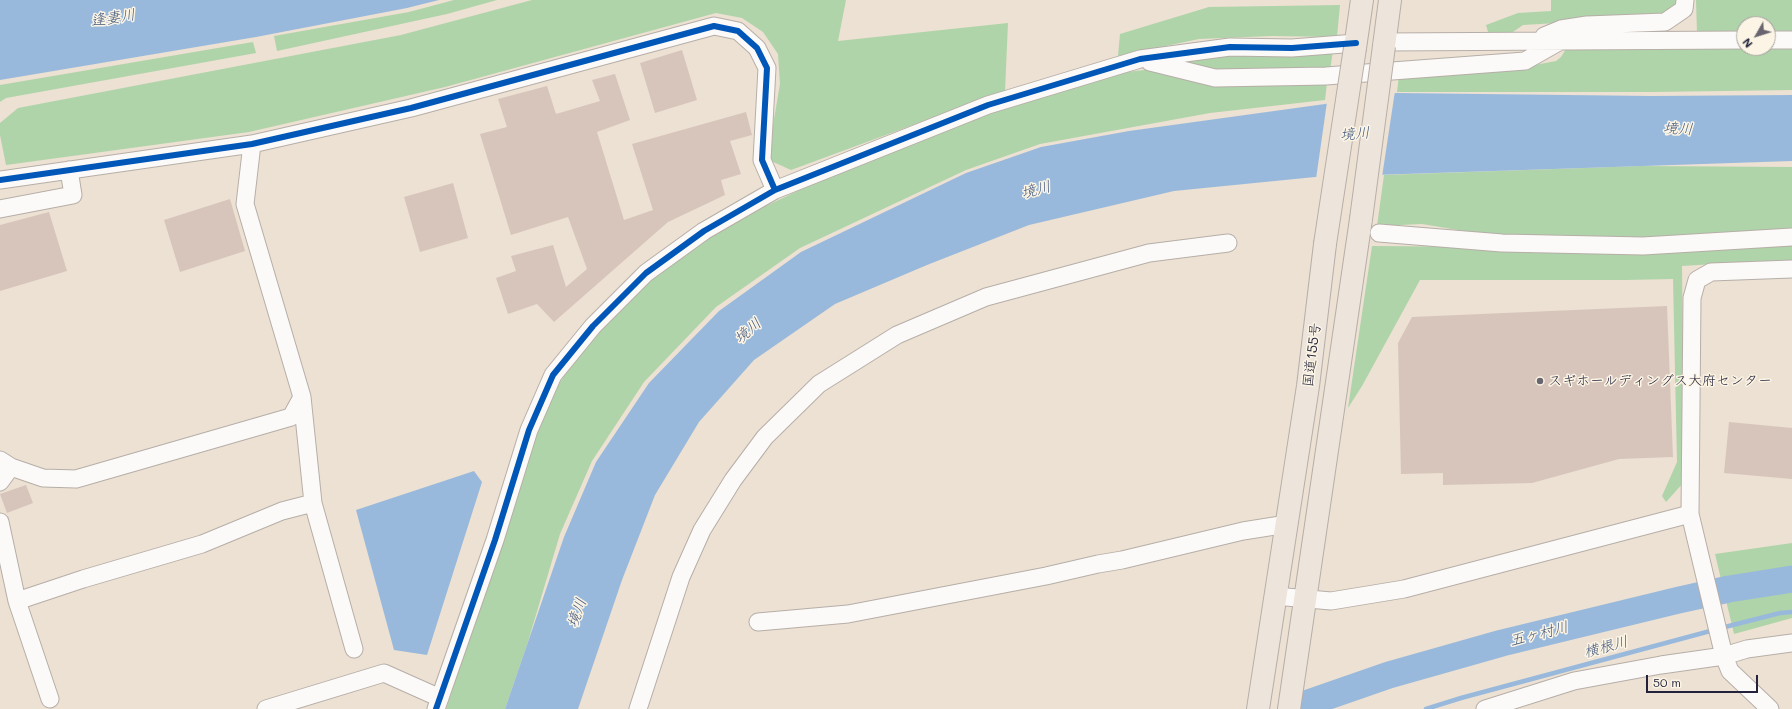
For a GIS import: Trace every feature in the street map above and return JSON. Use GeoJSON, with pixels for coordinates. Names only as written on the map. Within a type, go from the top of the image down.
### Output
{"type":"FeatureCollection","features":[{"type":"Feature","properties":{"kind":"highway","name":"国道155号"},"geometry":{"type":"LineString","coordinates":[[1259,702],[1308,386],[1325,244],[1362,0]]}},
{"type":"Feature","properties":{"kind":"highway","name":"国道155号"},"geometry":{"type":"LineString","coordinates":[[1289,709],[1361,219],[1390,0]]}},
{"type":"Feature","properties":{"kind":"street"},"geometry":{"type":"LineString","coordinates":[[1535,40],[1561,29],[1587,25],[1665,22],[1684,9],[1685,0]]}},
{"type":"Feature","properties":{"kind":"street"},"geometry":{"type":"LineString","coordinates":[[0,180],[252,144],[411,108],[714,26],[738,31],[757,48],[767,68],[762,160],[775,190]]}},
{"type":"Feature","properties":{"kind":"street"},"geometry":{"type":"LineString","coordinates":[[1140,59],[1215,78],[1326,76],[1525,61],[1562,40]]}},
{"type":"Feature","properties":{"kind":"street"},"geometry":{"type":"LineString","coordinates":[[1385,42],[1736,40]]}},
{"type":"Feature","properties":{"kind":"street"},"geometry":{"type":"LineString","coordinates":[[1776,40],[1792,40]]}},
{"type":"Feature","properties":{"kind":"street"},"geometry":{"type":"LineString","coordinates":[[266,709],[384,673],[438,703],[495,540],[529,430],[553,375],[593,326],[646,273],[704,231],[775,190],[988,105],[1140,59],[1230,47],[1292,48],[1356,43]]}},
{"type":"Feature","properties":{"kind":"street"},"geometry":{"type":"LineString","coordinates":[[252,144],[245,204],[302,397],[314,503],[354,649]]}},
{"type":"Feature","properties":{"kind":"street"},"geometry":{"type":"LineString","coordinates":[[0,209],[73,195],[69,170]]}},
{"type":"Feature","properties":{"kind":"street"},"geometry":{"type":"LineString","coordinates":[[1378,234],[1502,243],[1643,246],[1792,237]]}},
{"type":"Feature","properties":{"kind":"street"},"geometry":{"type":"LineString","coordinates":[[638,709],[681,578],[702,530],[733,480],[765,437],[819,384],[897,335],[986,297],[1149,253],[1228,243]]}},
{"type":"Feature","properties":{"kind":"street"},"geometry":{"type":"LineString","coordinates":[[1770,709],[1730,671],[1723,651],[1690,514],[1692,298],[1697,280],[1711,272],[1792,269]]}},
{"type":"Feature","properties":{"kind":"street"},"geometry":{"type":"LineString","coordinates":[[0,482],[6,463],[43,478],[76,479],[291,417],[302,397]]}},
{"type":"Feature","properties":{"kind":"street"},"geometry":{"type":"LineString","coordinates":[[17,601],[83,579],[202,544],[282,511],[314,503]]}},
{"type":"Feature","properties":{"kind":"street"},"geometry":{"type":"LineString","coordinates":[[1275,596],[1330,601],[1404,589],[1690,514]]}},
{"type":"Feature","properties":{"kind":"street"},"geometry":{"type":"LineString","coordinates":[[0,522],[17,601],[50,699]]}},
{"type":"Feature","properties":{"kind":"street"},"geometry":{"type":"LineString","coordinates":[[758,622],[856,612],[1046,576],[1122,560],[1242,531],[1287,524]]}},
{"type":"Feature","properties":{"kind":"street"},"geometry":{"type":"LineString","coordinates":[[1485,709],[1574,681],[1661,665],[1723,651],[1792,643]]}},
{"type":"Feature","properties":{"kind":"green space"},"geometry":{"type":"Polygon","coordinates":[[[454,0],[497,0],[447,14],[277,51],[274,36],[409,12],[454,0]]]}},
{"type":"Feature","properties":{"kind":"green space"},"geometry":{"type":"Polygon","coordinates":[[[532,0],[846,0],[838,41],[1008,23],[1005,91],[791,170],[771,161],[773,125],[780,84],[778,54],[763,32],[742,18],[716,13],[445,87],[249,132],[6,165],[0,135],[0,123],[18,108],[401,35],[532,0]]]}},
{"type":"Feature","properties":{"kind":"green space"},"geometry":{"type":"Polygon","coordinates":[[[1551,0],[1677,0],[1677,7],[1661,17],[1523,25],[1510,34],[1489,35],[1486,25],[1518,13],[1551,11],[1551,0]]]}},
{"type":"Feature","properties":{"kind":"green space"},"geometry":{"type":"Polygon","coordinates":[[[1696,0],[1792,0],[1792,33],[1776,33],[1776,16],[1736,16],[1736,33],[1697,33],[1696,0]]]}},
{"type":"Feature","properties":{"kind":"green space"},"geometry":{"type":"Polygon","coordinates":[[[1340,5],[1337,37],[1272,36],[1199,39],[1118,56],[1120,34],[1209,7],[1340,5]]]}},
{"type":"Feature","properties":{"kind":"green space"},"geometry":{"type":"Polygon","coordinates":[[[253,42],[256,53],[6,98],[0,102],[0,85],[253,42]]]}},
{"type":"Feature","properties":{"kind":"green space"},"geometry":{"type":"Polygon","coordinates":[[[1569,44],[1736,48],[1736,56],[1776,56],[1776,47],[1792,46],[1792,90],[1653,92],[1397,92],[1399,75],[1524,67],[1556,61],[1561,57],[1569,44]]]}},
{"type":"Feature","properties":{"kind":"green space"},"geometry":{"type":"Polygon","coordinates":[[[1333,50],[1330,71],[1215,72],[1175,61],[1176,56],[1333,50]]]}},
{"type":"Feature","properties":{"kind":"green space"},"geometry":{"type":"Polygon","coordinates":[[[1153,69],[1327,83],[1325,100],[1210,113],[1040,144],[966,170],[800,248],[716,307],[644,382],[592,461],[560,534],[527,645],[505,709],[446,709],[530,450],[552,395],[583,346],[633,295],[686,253],[734,221],[806,187],[914,142],[997,110],[1118,73],[1153,69]]]}},
{"type":"Feature","properties":{"kind":"green space"},"geometry":{"type":"Polygon","coordinates":[[[1641,166],[1792,167],[1792,232],[1642,241],[1506,238],[1422,224],[1377,226],[1384,175],[1641,166]]]}},
{"type":"Feature","properties":{"kind":"green space"},"geometry":{"type":"Polygon","coordinates":[[[1792,241],[1792,262],[1762,261],[1682,266],[1684,482],[1666,502],[1662,496],[1677,462],[1673,279],[1420,280],[1362,386],[1348,408],[1372,246],[1500,247],[1792,241]]]}},
{"type":"Feature","properties":{"kind":"green space"},"geometry":{"type":"Polygon","coordinates":[[[1792,543],[1792,618],[1734,634],[1715,554],[1792,543]]]}},
{"type":"Feature","properties":{"kind":"water","name":"逢妻川"},"geometry":{"type":"Polygon","coordinates":[[[0,0],[439,0],[407,8],[256,37],[0,80],[0,0]]]}},
{"type":"Feature","properties":{"kind":"water","name":"境川"},"geometry":{"type":"Polygon","coordinates":[[[1396,93],[1652,96],[1792,95],[1792,161],[1315,177],[1174,191],[1029,225],[927,265],[835,304],[754,360],[699,422],[655,495],[622,580],[578,709],[505,709],[564,537],[596,462],[649,383],[719,311],[801,252],[966,173],[1041,147],[1129,131],[1396,93]]]}},
{"type":"Feature","properties":{"kind":"water"},"geometry":{"type":"Polygon","coordinates":[[[474,471],[482,482],[427,655],[394,650],[356,510],[474,471]]]}},
{"type":"Feature","properties":{"kind":"pier"},"geometry":{"type":"Polygon","coordinates":[[[1395,91],[1382,177],[1316,179],[1327,102],[1395,91]]]}},
{"type":"Feature","properties":{"kind":"building"},"geometry":{"type":"Polygon","coordinates":[[[682,50],[697,100],[655,113],[640,63],[682,50]]]}},
{"type":"Feature","properties":{"kind":"building"},"geometry":{"type":"Polygon","coordinates":[[[615,74],[630,120],[597,132],[624,220],[653,210],[632,144],[746,112],[752,135],[730,141],[741,174],[721,180],[725,195],[668,222],[554,322],[537,304],[508,314],[496,278],[516,271],[511,256],[553,245],[566,287],[587,269],[568,217],[511,235],[480,134],[507,127],[498,99],[547,86],[556,114],[600,101],[592,80],[615,74]]]}},
{"type":"Feature","properties":{"kind":"building"},"geometry":{"type":"Polygon","coordinates":[[[453,183],[468,238],[420,252],[404,197],[453,183]]]}},
{"type":"Feature","properties":{"kind":"building"},"geometry":{"type":"Polygon","coordinates":[[[230,199],[245,251],[180,272],[164,220],[230,199]]]}},
{"type":"Feature","properties":{"kind":"building"},"geometry":{"type":"Polygon","coordinates":[[[49,212],[67,271],[0,291],[0,225],[49,212]]]}},
{"type":"Feature","properties":{"kind":"building"},"geometry":{"type":"Polygon","coordinates":[[[1667,306],[1673,457],[1619,459],[1532,483],[1443,485],[1443,473],[1401,474],[1398,343],[1412,317],[1667,306]]]}},
{"type":"Feature","properties":{"kind":"building"},"geometry":{"type":"Polygon","coordinates":[[[1729,422],[1792,428],[1792,479],[1724,473],[1729,422]]]}},
{"type":"Feature","properties":{"kind":"building"},"geometry":{"type":"Polygon","coordinates":[[[26,485],[33,503],[7,513],[0,494],[26,485]]]}},
{"type":"Feature","properties":{"kind":"waterway","name":"五ヶ村川"},"geometry":{"type":"LineString","coordinates":[[1291,709],[1389,675],[1502,643],[1679,600],[1729,589],[1792,579]]}},
{"type":"Feature","properties":{"kind":"waterway","name":"横根川"},"geometry":{"type":"LineString","coordinates":[[1721,628],[1780,613],[1792,612]]}},
{"type":"Feature","properties":{"kind":"waterway","name":"横根川"},"geometry":{"type":"LineString","coordinates":[[1426,709],[1461,698],[1714,630]]}},
{"type":"Feature","properties":{"kind":"cycle path"},"geometry":{"type":"LineString","coordinates":[[0,180],[252,144],[411,108],[714,26],[738,31],[757,48],[767,68],[762,160],[775,190]]}},
{"type":"Feature","properties":{"kind":"cycle path"},"geometry":{"type":"LineString","coordinates":[[436,709],[495,540],[529,430],[553,375],[593,326],[646,273],[704,231],[775,190],[988,105],[1140,59],[1230,47],[1292,48],[1356,43]]}},
{"type":"Feature","properties":{"kind":"place","name":"スギホールディングス大府センター"},"geometry":{"type":"Point","coordinates":[1540,381]}}]}
